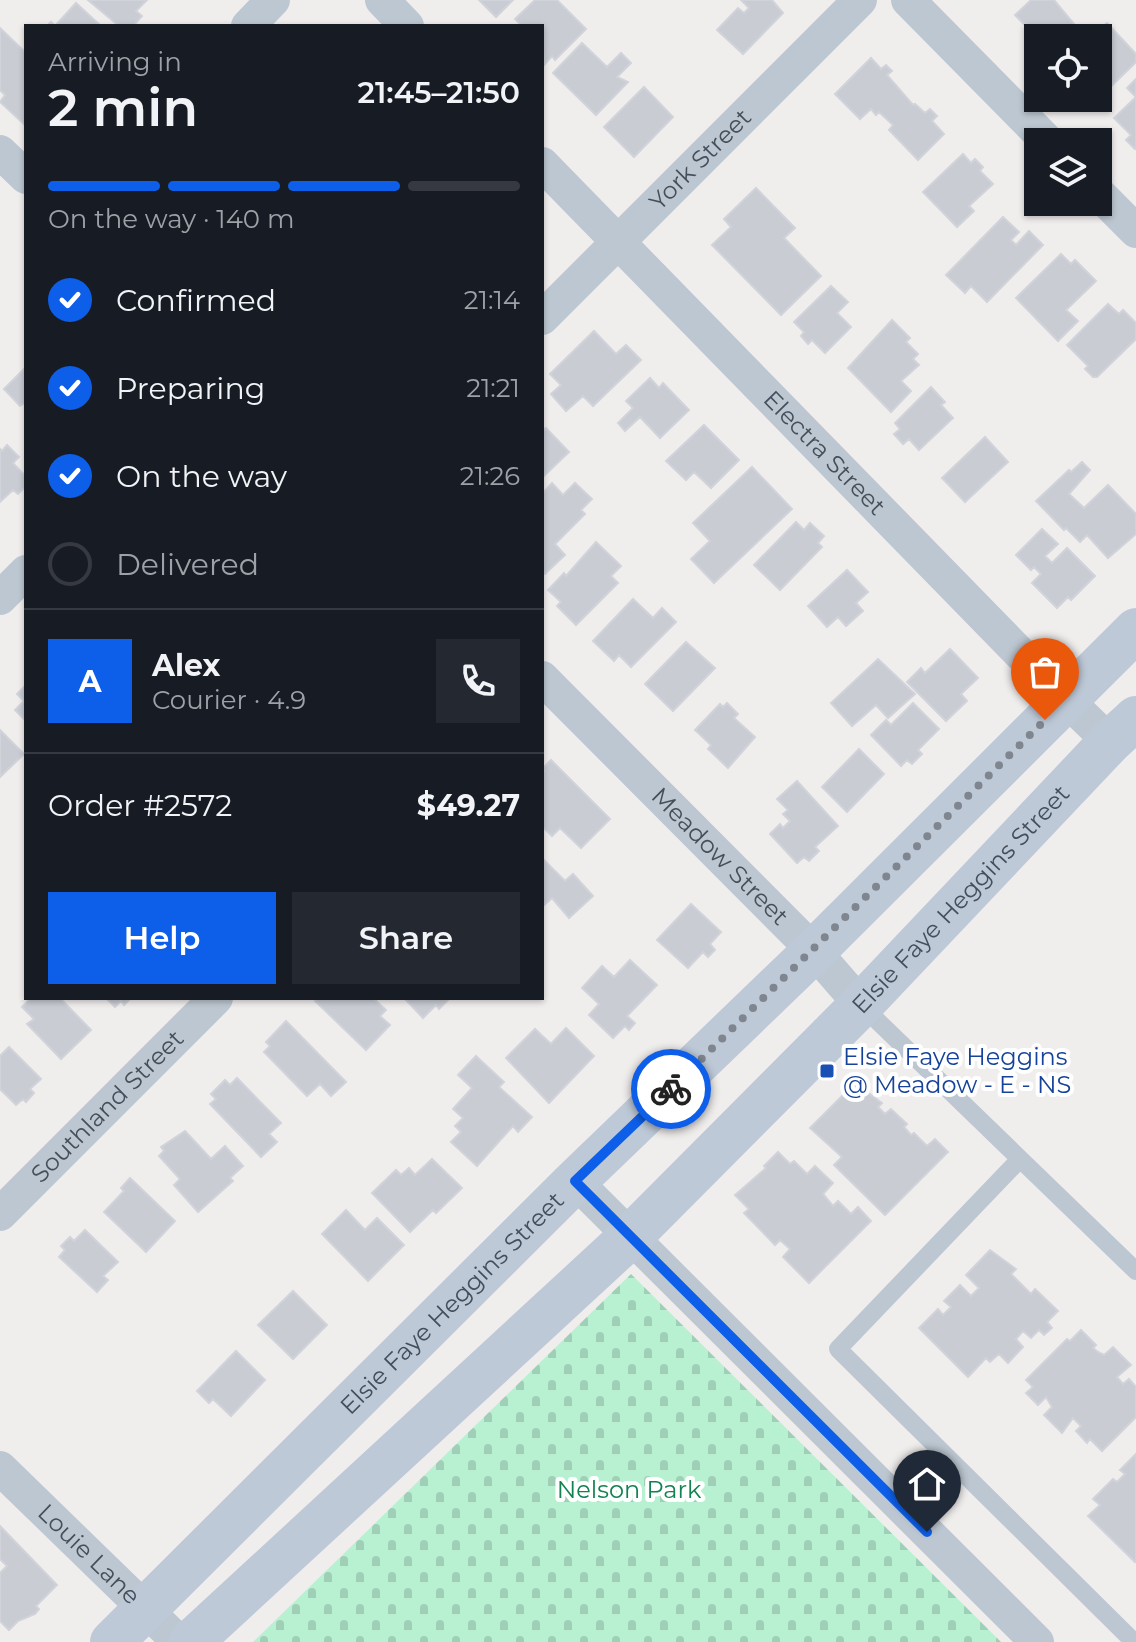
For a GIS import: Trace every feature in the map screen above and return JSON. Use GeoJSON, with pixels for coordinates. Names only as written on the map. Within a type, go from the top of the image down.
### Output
{"type":"FeatureCollection","features":[{"type":"Feature","properties":{"kind":"main road","name":"Elsie Faye Heggins Street"},"geometry":{"type":"LineString","coordinates":[[112,1642],[575,1181],[814,951],[1136,630]]}},
{"type":"Feature","properties":{"kind":"main road","name":"Elsie Faye Heggins Street"},"geometry":{"type":"LineString","coordinates":[[191,1642],[630,1237],[861,1005],[1123,730]]}},
{"type":"Feature","properties":{"kind":"street"},"geometry":{"type":"LineString","coordinates":[[250,24],[273,0]]}},
{"type":"Feature","properties":{"kind":"street"},"geometry":{"type":"LineString","coordinates":[[382,0],[405,24]]}},
{"type":"Feature","properties":{"kind":"street","name":"York Street"},"geometry":{"type":"LineString","coordinates":[[544,316],[860,0]]}},
{"type":"Feature","properties":{"kind":"street"},"geometry":{"type":"LineString","coordinates":[[908,0],[1034,128]]}},
{"type":"Feature","properties":{"kind":"street"},"geometry":{"type":"LineString","coordinates":[[0,152],[24,175]]}},
{"type":"Feature","properties":{"kind":"street","name":"Electra Street"},"geometry":{"type":"LineString","coordinates":[[544,166],[1066,699],[1123,730]]}},
{"type":"Feature","properties":{"kind":"street"},"geometry":{"type":"LineString","coordinates":[[1112,207],[1136,231]]}},
{"type":"Feature","properties":{"kind":"street"},"geometry":{"type":"LineString","coordinates":[[0,598],[24,574]]}},
{"type":"Feature","properties":{"kind":"street","name":"Meadow Street"},"geometry":{"type":"LineString","coordinates":[[544,680],[814,951],[861,1005]]}},
{"type":"Feature","properties":{"kind":"street","name":"Southland Street"},"geometry":{"type":"LineString","coordinates":[[0,1214],[214,1000]]}},
{"type":"Feature","properties":{"kind":"street"},"geometry":{"type":"LineString","coordinates":[[575,1181],[1037,1642]]}},
{"type":"Feature","properties":{"kind":"street","name":"Louie Lane"},"geometry":{"type":"LineString","coordinates":[[0,1468],[179,1642]]}},
{"type":"Feature","properties":{"kind":"lane","name":"Meadow Street"},"geometry":{"type":"LineString","coordinates":[[861,1005],[1136,1271]]}},
{"type":"Feature","properties":{"kind":"lane"},"geometry":{"type":"LineString","coordinates":[[1020,1159],[838,1349],[1132,1633]]}},
{"type":"Feature","properties":{"kind":"green space","name":"Nelson Park"},"geometry":{"type":"Polygon","coordinates":[[[631,1274],[1001,1642],[253,1642],[631,1274]]]}},
{"type":"Feature","properties":{"kind":"building"},"geometry":{"type":"Polygon","coordinates":[[[88,0],[147,0],[136,11],[142,16],[135,24],[117,24],[88,0]]]}},
{"type":"Feature","properties":{"kind":"building"},"geometry":{"type":"Polygon","coordinates":[[[479,0],[513,0],[496,17],[479,0]]]}},
{"type":"Feature","properties":{"kind":"building"},"geometry":{"type":"Polygon","coordinates":[[[535,0],[557,0],[586,29],[555,60],[552,56],[544,65],[544,24],[520,24],[515,19],[535,0]]]}},
{"type":"Feature","properties":{"kind":"building"},"geometry":{"type":"Polygon","coordinates":[[[741,0],[772,0],[783,13],[743,54],[717,30],[738,8],[744,13],[749,8],[741,0]]]}},
{"type":"Feature","properties":{"kind":"building"},"geometry":{"type":"Polygon","coordinates":[[[1031,0],[1054,0],[1074,24],[1024,24],[1015,15],[1031,0]]]}},
{"type":"Feature","properties":{"kind":"building"},"geometry":{"type":"Polygon","coordinates":[[[76,3],[99,24],[57,24],[76,3]]]}},
{"type":"Feature","properties":{"kind":"building"},"geometry":{"type":"Polygon","coordinates":[[[0,28],[24,51],[24,124],[0,102],[5,95],[0,90],[0,28]]]}},
{"type":"Feature","properties":{"kind":"building"},"geometry":{"type":"Polygon","coordinates":[[[1112,28],[1136,54],[1136,62],[1112,85],[1112,28]]]}},
{"type":"Feature","properties":{"kind":"building"},"geometry":{"type":"Polygon","coordinates":[[[582,43],[607,67],[621,53],[631,63],[617,77],[628,82],[596,115],[553,73],[582,43]]]}},
{"type":"Feature","properties":{"kind":"building"},"geometry":{"type":"Polygon","coordinates":[[[871,58],[881,69],[886,65],[892,71],[887,75],[913,105],[925,113],[930,109],[937,116],[932,121],[944,134],[918,160],[889,130],[893,125],[879,112],[876,115],[871,109],[860,119],[835,94],[871,58]]]}},
{"type":"Feature","properties":{"kind":"building"},"geometry":{"type":"Polygon","coordinates":[[[1136,79],[1136,97],[1127,88],[1136,79]]]}},
{"type":"Feature","properties":{"kind":"building"},"geometry":{"type":"Polygon","coordinates":[[[644,87],[673,117],[634,157],[604,127],[644,87]]]}},
{"type":"Feature","properties":{"kind":"building"},"geometry":{"type":"Polygon","coordinates":[[[1136,97],[1135,149],[1126,140],[1131,135],[1114,118],[1136,97]]]}},
{"type":"Feature","properties":{"kind":"building"},"geometry":{"type":"Polygon","coordinates":[[[963,154],[971,163],[975,159],[983,167],[980,171],[993,184],[969,206],[974,211],[957,227],[923,192],[963,154]]]}},
{"type":"Feature","properties":{"kind":"building"},"geometry":{"type":"Polygon","coordinates":[[[756,188],[795,228],[784,238],[821,276],[781,315],[712,245],[731,227],[724,219],[756,188]]]}},
{"type":"Feature","properties":{"kind":"building"},"geometry":{"type":"Polygon","coordinates":[[[1003,217],[1019,232],[1011,240],[1016,245],[1029,231],[1043,245],[987,302],[971,286],[965,293],[946,275],[1003,217]]]}},
{"type":"Feature","properties":{"kind":"building"},"geometry":{"type":"Polygon","coordinates":[[[1061,254],[1071,264],[1075,260],[1096,281],[1066,310],[1078,321],[1058,341],[1016,298],[1061,254]]]}},
{"type":"Feature","properties":{"kind":"building"},"geometry":{"type":"Polygon","coordinates":[[[831,286],[848,302],[837,313],[851,327],[825,353],[812,340],[808,344],[801,336],[804,332],[794,322],[831,286]]]}},
{"type":"Feature","properties":{"kind":"building"},"geometry":{"type":"Polygon","coordinates":[[[1108,304],[1119,314],[1123,310],[1136,323],[1136,339],[1097,377],[1093,377],[1085,369],[1088,366],[1067,345],[1108,304]]]}},
{"type":"Feature","properties":{"kind":"building"},"geometry":{"type":"Polygon","coordinates":[[[892,320],[910,338],[906,342],[918,354],[913,359],[919,365],[901,381],[911,391],[891,412],[848,368],[892,320]]]}},
{"type":"Feature","properties":{"kind":"building"},"geometry":{"type":"Polygon","coordinates":[[[594,331],[616,354],[626,345],[641,360],[593,406],[583,396],[566,411],[551,394],[561,385],[550,374],[594,331]]]}},
{"type":"Feature","properties":{"kind":"building"},"geometry":{"type":"Polygon","coordinates":[[[24,369],[24,403],[20,406],[4,389],[24,369]]]}},
{"type":"Feature","properties":{"kind":"building"},"geometry":{"type":"Polygon","coordinates":[[[650,378],[659,388],[663,383],[689,410],[660,438],[640,417],[625,431],[618,423],[633,408],[626,401],[650,378]]]}},
{"type":"Feature","properties":{"kind":"building"},"geometry":{"type":"Polygon","coordinates":[[[931,387],[945,402],[941,405],[953,418],[919,450],[909,439],[903,444],[894,434],[900,429],[895,423],[931,387]]]}},
{"type":"Feature","properties":{"kind":"building"},"geometry":{"type":"Polygon","coordinates":[[[704,425],[739,460],[711,488],[694,472],[686,480],[666,461],[704,425]]]}},
{"type":"Feature","properties":{"kind":"building"},"geometry":{"type":"Polygon","coordinates":[[[546,428],[569,452],[544,476],[546,428]]]}},
{"type":"Feature","properties":{"kind":"building"},"geometry":{"type":"Polygon","coordinates":[[[985,437],[1008,462],[965,502],[942,478],[985,437]]]}},
{"type":"Feature","properties":{"kind":"building"},"geometry":{"type":"Polygon","coordinates":[[[7,445],[19,457],[13,463],[24,475],[24,488],[18,494],[13,490],[0,502],[0,449],[2,451],[7,445]]]}},
{"type":"Feature","properties":{"kind":"building"},"geometry":{"type":"Polygon","coordinates":[[[1082,462],[1090,470],[1069,494],[1084,508],[1108,485],[1136,514],[1136,534],[1108,558],[1087,535],[1080,542],[1066,528],[1064,530],[1036,501],[1082,462]]]}},
{"type":"Feature","properties":{"kind":"building"},"geometry":{"type":"Polygon","coordinates":[[[752,467],[792,509],[714,583],[691,559],[710,541],[693,523],[752,467]]]}},
{"type":"Feature","properties":{"kind":"building"},"geometry":{"type":"Polygon","coordinates":[[[552,483],[563,495],[575,483],[592,499],[581,510],[585,514],[555,544],[565,555],[545,574],[544,573],[544,492],[552,483]]]}},
{"type":"Feature","properties":{"kind":"building"},"geometry":{"type":"Polygon","coordinates":[[[796,522],[804,530],[810,523],[824,536],[818,543],[822,547],[780,590],[754,565],[796,522]]]}},
{"type":"Feature","properties":{"kind":"building"},"geometry":{"type":"Polygon","coordinates":[[[1042,529],[1058,544],[1045,556],[1052,563],[1067,548],[1095,576],[1071,600],[1068,597],[1057,608],[1032,583],[1041,574],[1034,567],[1031,570],[1016,555],[1042,529]]]}},
{"type":"Feature","properties":{"kind":"building"},"geometry":{"type":"Polygon","coordinates":[[[596,542],[621,566],[611,576],[618,583],[576,625],[557,606],[561,602],[548,590],[564,573],[566,576],[596,542]]]}},
{"type":"Feature","properties":{"kind":"building"},"geometry":{"type":"Polygon","coordinates":[[[847,570],[868,592],[856,603],[863,611],[846,626],[838,617],[827,627],[808,606],[847,570]]]}},
{"type":"Feature","properties":{"kind":"building"},"geometry":{"type":"Polygon","coordinates":[[[633,599],[653,618],[662,608],[676,622],[631,667],[619,655],[614,661],[593,641],[633,599]]]}},
{"type":"Feature","properties":{"kind":"building"},"geometry":{"type":"Polygon","coordinates":[[[686,642],[715,668],[673,711],[645,684],[686,642]]]}},
{"type":"Feature","properties":{"kind":"building"},"geometry":{"type":"Polygon","coordinates":[[[950,649],[978,678],[961,694],[967,701],[946,721],[907,682],[921,668],[925,673],[950,649]]]}},
{"type":"Feature","properties":{"kind":"building"},"geometry":{"type":"Polygon","coordinates":[[[878,659],[915,694],[888,718],[876,705],[852,726],[831,703],[878,659]]]}},
{"type":"Feature","properties":{"kind":"building"},"geometry":{"type":"Polygon","coordinates":[[[24,687],[24,701],[17,694],[24,687]]]}},
{"type":"Feature","properties":{"kind":"building"},"geometry":{"type":"Polygon","coordinates":[[[24,701],[24,719],[15,710],[24,701]]]}},
{"type":"Feature","properties":{"kind":"building"},"geometry":{"type":"Polygon","coordinates":[[[727,703],[738,714],[734,718],[755,737],[728,768],[708,749],[711,745],[695,730],[720,704],[723,707],[727,703]]]}},
{"type":"Feature","properties":{"kind":"building"},"geometry":{"type":"Polygon","coordinates":[[[913,703],[939,729],[918,750],[922,754],[912,764],[907,760],[901,766],[871,735],[886,720],[891,725],[913,703]]]}},
{"type":"Feature","properties":{"kind":"building"},"geometry":{"type":"Polygon","coordinates":[[[0,730],[24,754],[0,777],[0,730]]]}},
{"type":"Feature","properties":{"kind":"building"},"geometry":{"type":"Polygon","coordinates":[[[859,749],[884,774],[847,812],[822,787],[859,749]]]}},
{"type":"Feature","properties":{"kind":"building"},"geometry":{"type":"Polygon","coordinates":[[[551,760],[610,819],[581,848],[560,828],[552,836],[544,828],[544,767],[551,760]]]}},
{"type":"Feature","properties":{"kind":"building"},"geometry":{"type":"Polygon","coordinates":[[[797,781],[838,826],[815,847],[819,851],[809,861],[804,857],[797,863],[770,834],[780,824],[783,828],[790,821],[783,814],[788,810],[777,799],[797,781]]]}},
{"type":"Feature","properties":{"kind":"building"},"geometry":{"type":"Polygon","coordinates":[[[544,860],[565,881],[573,874],[593,896],[569,918],[552,898],[544,905],[544,860]]]}},
{"type":"Feature","properties":{"kind":"building"},"geometry":{"type":"Polygon","coordinates":[[[691,904],[721,932],[710,944],[715,950],[708,957],[703,952],[688,968],[657,940],[691,904]]]}},
{"type":"Feature","properties":{"kind":"building"},"geometry":{"type":"Polygon","coordinates":[[[630,960],[657,985],[627,1016],[635,1023],[629,1030],[625,1026],[613,1038],[589,1015],[599,1004],[582,988],[602,966],[614,977],[630,960]]]}},
{"type":"Feature","properties":{"kind":"building"},"geometry":{"type":"Polygon","coordinates":[[[29,1000],[62,1000],[91,1030],[61,1059],[27,1024],[34,1019],[22,1007],[29,1000]]]}},
{"type":"Feature","properties":{"kind":"building"},"geometry":{"type":"Polygon","coordinates":[[[108,1000],[129,1000],[124,1005],[121,1001],[115,1007],[108,1000]]]}},
{"type":"Feature","properties":{"kind":"building"},"geometry":{"type":"Polygon","coordinates":[[[375,1000],[386,1010],[380,1016],[390,1025],[366,1050],[315,1001],[375,1000]]]}},
{"type":"Feature","properties":{"kind":"building"},"geometry":{"type":"Polygon","coordinates":[[[406,1000],[448,1000],[439,1009],[436,1005],[423,1018],[406,1000]]]}},
{"type":"Feature","properties":{"kind":"building"},"geometry":{"type":"Polygon","coordinates":[[[286,1021],[346,1082],[331,1096],[320,1084],[307,1096],[264,1052],[270,1046],[266,1042],[286,1021]]]}},
{"type":"Feature","properties":{"kind":"building"},"geometry":{"type":"Polygon","coordinates":[[[566,1028],[594,1056],[549,1103],[506,1058],[535,1029],[551,1044],[566,1028]]]}},
{"type":"Feature","properties":{"kind":"building"},"geometry":{"type":"Polygon","coordinates":[[[9,1047],[41,1079],[30,1089],[34,1093],[26,1102],[23,1099],[16,1105],[0,1089],[0,1056],[9,1047]]]}},
{"type":"Feature","properties":{"kind":"building"},"geometry":{"type":"Polygon","coordinates":[[[476,1056],[504,1082],[499,1087],[532,1117],[518,1132],[513,1126],[477,1166],[451,1142],[461,1132],[455,1126],[463,1118],[453,1109],[472,1088],[458,1075],[476,1056]]]}},
{"type":"Feature","properties":{"kind":"building"},"geometry":{"type":"Polygon","coordinates":[[[237,1078],[281,1123],[269,1134],[277,1142],[261,1157],[210,1104],[216,1099],[211,1094],[225,1080],[230,1085],[237,1078]]]}},
{"type":"Feature","properties":{"kind":"building"},"geometry":{"type":"Polygon","coordinates":[[[855,1083],[882,1103],[878,1107],[885,1114],[891,1109],[907,1124],[904,1127],[911,1135],[914,1133],[927,1146],[935,1139],[948,1152],[885,1215],[834,1165],[842,1157],[810,1128],[855,1083]]]}},
{"type":"Feature","properties":{"kind":"building"},"geometry":{"type":"Polygon","coordinates":[[[185,1131],[211,1159],[225,1146],[243,1166],[230,1178],[233,1181],[198,1212],[174,1185],[180,1179],[159,1156],[164,1151],[161,1147],[185,1131]]]}},
{"type":"Feature","properties":{"kind":"building"},"geometry":{"type":"Polygon","coordinates":[[[778,1152],[790,1164],[794,1161],[807,1174],[815,1166],[833,1183],[823,1194],[833,1206],[838,1201],[851,1214],[858,1207],[871,1221],[809,1283],[783,1257],[790,1249],[780,1240],[775,1245],[744,1213],[749,1209],[735,1195],[766,1168],[764,1166],[778,1152]]]}},
{"type":"Feature","properties":{"kind":"building"},"geometry":{"type":"Polygon","coordinates":[[[432,1159],[462,1188],[410,1232],[372,1193],[396,1170],[401,1175],[409,1168],[415,1175],[432,1159]]]}},
{"type":"Feature","properties":{"kind":"building"},"geometry":{"type":"Polygon","coordinates":[[[130,1178],[175,1221],[146,1252],[104,1212],[124,1191],[121,1188],[130,1178]]]}},
{"type":"Feature","properties":{"kind":"building"},"geometry":{"type":"Polygon","coordinates":[[[346,1210],[365,1230],[377,1218],[404,1245],[368,1281],[322,1234],[346,1210]]]}},
{"type":"Feature","properties":{"kind":"building"},"geometry":{"type":"Polygon","coordinates":[[[85,1230],[118,1262],[103,1276],[108,1280],[97,1292],[59,1257],[65,1250],[61,1246],[70,1237],[74,1241],[85,1230]]]}},
{"type":"Feature","properties":{"kind":"building"},"geometry":{"type":"Polygon","coordinates":[[[990,1250],[1016,1269],[1011,1274],[1031,1294],[1035,1289],[1058,1311],[1047,1322],[1052,1328],[1044,1335],[1039,1330],[1031,1338],[1023,1331],[1016,1339],[1023,1347],[1008,1363],[999,1354],[990,1362],[986,1358],[968,1377],[919,1328],[938,1309],[943,1315],[951,1307],[944,1301],[960,1285],[971,1296],[979,1288],[966,1275],[990,1250]]]}},
{"type":"Feature","properties":{"kind":"building"},"geometry":{"type":"Polygon","coordinates":[[[293,1291],[327,1325],[293,1359],[258,1325],[293,1291]]]}},
{"type":"Feature","properties":{"kind":"building"},"geometry":{"type":"Polygon","coordinates":[[[1081,1330],[1096,1345],[1093,1348],[1098,1352],[1104,1355],[1113,1347],[1131,1365],[1117,1377],[1123,1384],[1129,1379],[1136,1387],[1136,1417],[1102,1451],[1090,1439],[1087,1443],[1076,1431],[1081,1426],[1073,1418],[1062,1433],[1044,1415],[1052,1407],[1046,1397],[1038,1405],[1026,1393],[1033,1387],[1026,1380],[1067,1339],[1070,1341],[1081,1330]]]}},
{"type":"Feature","properties":{"kind":"building"},"geometry":{"type":"Polygon","coordinates":[[[236,1351],[265,1380],[231,1416],[213,1399],[209,1403],[197,1391],[236,1351]]]}},
{"type":"Feature","properties":{"kind":"building"},"geometry":{"type":"Polygon","coordinates":[[[1136,1454],[1135,1562],[1088,1516],[1100,1505],[1093,1499],[1113,1479],[1117,1482],[1125,1474],[1120,1470],[1136,1454]]]}},
{"type":"Feature","properties":{"kind":"building"},"geometry":{"type":"Polygon","coordinates":[[[0,1526],[57,1585],[36,1606],[39,1609],[35,1614],[18,1621],[9,1630],[0,1621],[0,1573],[7,1566],[0,1559],[0,1526]]]}},
{"type":"Feature","properties":{"kind":"way so far"},"geometry":{"type":"LineString","coordinates":[[671,1089],[1045,720]]}},
{"type":"Feature","properties":{"kind":"place","name":"Elsie Faye Heggins @ Meadow - E - NS"},"geometry":{"type":"Point","coordinates":[827,1071]}},
{"type":"Feature","properties":{"kind":"route"},"geometry":{"type":"LineString","coordinates":[[671,1089],[575,1181],[927,1532]]}}]}
